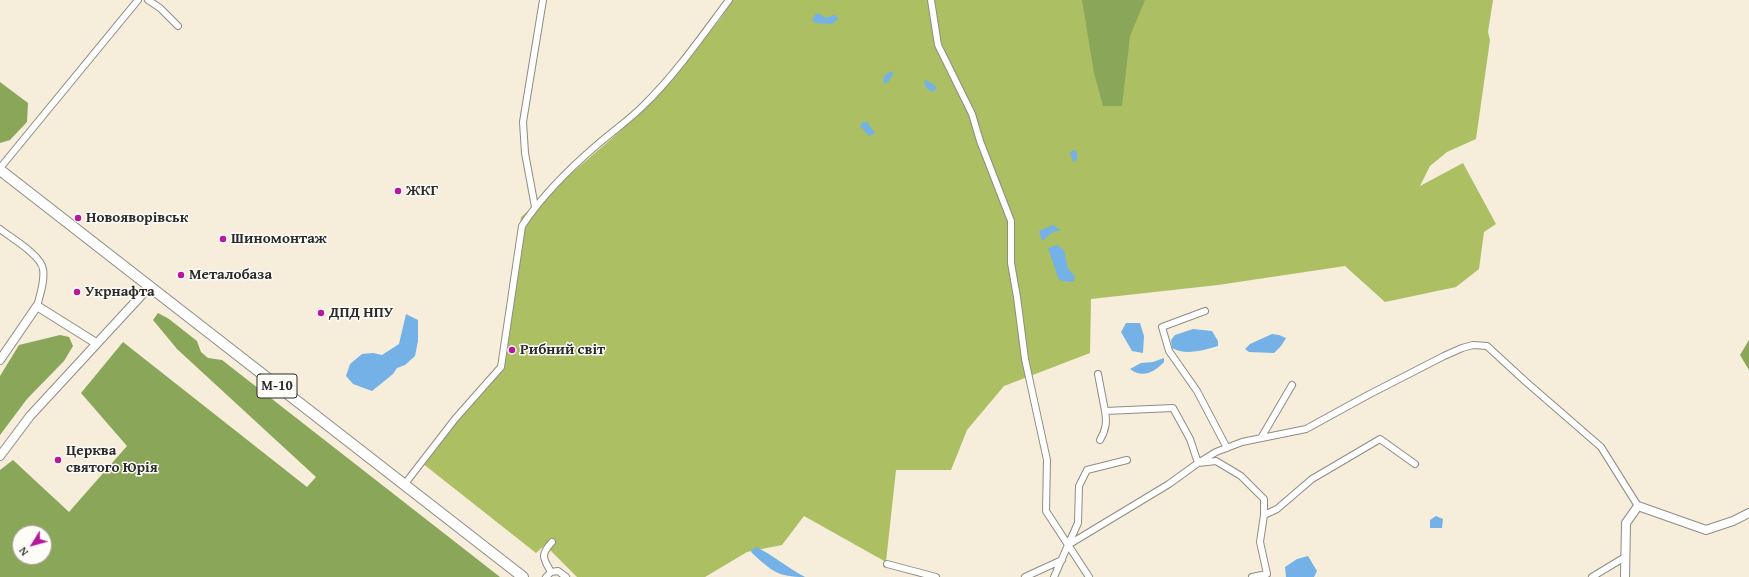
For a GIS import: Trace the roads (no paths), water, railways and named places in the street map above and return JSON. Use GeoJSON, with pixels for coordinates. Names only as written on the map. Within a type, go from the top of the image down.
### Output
{"type":"FeatureCollection","features":[{"type":"Feature","properties":{"kind":"highway","name":"М-10"},"geometry":{"type":"LineString","coordinates":[[0,169],[523,577]]}},
{"type":"Feature","properties":{"kind":"street"},"geometry":{"type":"LineString","coordinates":[[0,169],[138,0]]}},
{"type":"Feature","properties":{"kind":"street"},"geometry":{"type":"LineString","coordinates":[[148,0],[160,8],[178,26]]}},
{"type":"Feature","properties":{"kind":"street"},"geometry":{"type":"LineString","coordinates":[[534,207],[525,153],[524,122],[543,0]]}},
{"type":"Feature","properties":{"kind":"street"},"geometry":{"type":"LineString","coordinates":[[404,485],[455,419],[501,367],[522,226],[534,207],[556,182],[643,106],[680,65],[729,0]]}},
{"type":"Feature","properties":{"kind":"street"},"geometry":{"type":"LineString","coordinates":[[931,0],[938,45],[972,114],[980,141],[1011,221],[1011,263],[1025,359],[1046,460],[1046,511],[1090,577]]}},
{"type":"Feature","properties":{"kind":"street"},"geometry":{"type":"LineString","coordinates":[[0,229],[36,257],[43,268],[42,285],[37,306],[0,360]]}},
{"type":"Feature","properties":{"kind":"street"},"geometry":{"type":"LineString","coordinates":[[0,456],[30,416],[150,286]]}},
{"type":"Feature","properties":{"kind":"street"},"geometry":{"type":"LineString","coordinates":[[37,306],[96,343]]}},
{"type":"Feature","properties":{"kind":"street"},"geometry":{"type":"LineString","coordinates":[[1205,311],[1162,327],[1169,351],[1197,391],[1227,448]]}},
{"type":"Feature","properties":{"kind":"street"},"geometry":{"type":"LineString","coordinates":[[1068,545],[1170,484],[1198,463],[1227,448],[1261,438],[1306,428],[1444,356],[1473,345],[1487,346],[1526,382],[1602,447],[1638,506],[1706,530],[1733,521],[1749,513]]}},
{"type":"Feature","properties":{"kind":"street"},"geometry":{"type":"LineString","coordinates":[[1098,374],[1107,421],[1104,434],[1100,440]]}},
{"type":"Feature","properties":{"kind":"street"},"geometry":{"type":"LineString","coordinates":[[1261,438],[1292,385]]}},
{"type":"Feature","properties":{"kind":"street"},"geometry":{"type":"LineString","coordinates":[[1105,411],[1173,408],[1190,439],[1198,463]]}},
{"type":"Feature","properties":{"kind":"street"},"geometry":{"type":"LineString","coordinates":[[1264,514],[1277,509],[1312,479],[1380,438],[1415,464]]}},
{"type":"Feature","properties":{"kind":"street"},"geometry":{"type":"LineString","coordinates":[[1054,577],[1078,523],[1079,486],[1087,470],[1127,460]]}},
{"type":"Feature","properties":{"kind":"street"},"geometry":{"type":"LineString","coordinates":[[1198,463],[1216,461],[1241,476],[1264,499],[1264,514],[1260,542],[1267,574],[1252,577]]}},
{"type":"Feature","properties":{"kind":"street"},"geometry":{"type":"LineString","coordinates":[[1625,577],[1626,523],[1638,506]]}},
{"type":"Feature","properties":{"kind":"street"},"geometry":{"type":"LineString","coordinates":[[552,542],[544,551],[548,574],[558,571],[566,577]]}},
{"type":"Feature","properties":{"kind":"street"},"geometry":{"type":"LineString","coordinates":[[1592,577],[1625,557]]}},
{"type":"Feature","properties":{"kind":"street"},"geometry":{"type":"LineString","coordinates":[[1025,577],[1062,560]]}},
{"type":"Feature","properties":{"kind":"street"},"geometry":{"type":"LineString","coordinates":[[887,564],[936,577]]}},
{"type":"Feature","properties":{"kind":"water"},"geometry":{"type":"Polygon","coordinates":[[[818,13],[826,18],[833,15],[839,18],[832,24],[815,23],[812,20],[818,13]]]}},
{"type":"Feature","properties":{"kind":"water"},"geometry":{"type":"Polygon","coordinates":[[[892,71],[893,75],[888,82],[884,84],[883,79],[886,74],[892,71]]]}},
{"type":"Feature","properties":{"kind":"water"},"geometry":{"type":"Polygon","coordinates":[[[924,80],[930,82],[937,88],[933,92],[926,88],[924,80]]]}},
{"type":"Feature","properties":{"kind":"water"},"geometry":{"type":"Polygon","coordinates":[[[863,122],[867,122],[875,133],[869,136],[860,126],[863,122]]]}},
{"type":"Feature","properties":{"kind":"water"},"geometry":{"type":"Polygon","coordinates":[[[1075,150],[1077,152],[1077,160],[1073,162],[1070,152],[1075,150]]]}},
{"type":"Feature","properties":{"kind":"water"},"geometry":{"type":"Polygon","coordinates":[[[1053,225],[1061,230],[1053,232],[1042,241],[1039,231],[1053,225]]]}},
{"type":"Feature","properties":{"kind":"water"},"geometry":{"type":"Polygon","coordinates":[[[1057,245],[1064,250],[1068,269],[1075,276],[1074,281],[1070,282],[1059,280],[1048,248],[1057,245]]]}},
{"type":"Feature","properties":{"kind":"water"},"geometry":{"type":"Polygon","coordinates":[[[406,314],[418,320],[418,341],[415,356],[405,365],[397,368],[393,374],[372,391],[353,384],[346,376],[350,364],[362,354],[373,353],[382,355],[399,344],[406,314]]]}},
{"type":"Feature","properties":{"kind":"water"},"geometry":{"type":"Polygon","coordinates":[[[1126,323],[1140,323],[1144,336],[1143,353],[1132,351],[1121,332],[1126,323]]]}},
{"type":"Feature","properties":{"kind":"water"},"geometry":{"type":"Polygon","coordinates":[[[1193,329],[1212,331],[1218,341],[1218,346],[1189,352],[1183,352],[1172,348],[1171,340],[1175,335],[1193,329]]]}},
{"type":"Feature","properties":{"kind":"water"},"geometry":{"type":"Polygon","coordinates":[[[1272,334],[1286,338],[1274,353],[1249,352],[1245,349],[1250,344],[1272,334]]]}},
{"type":"Feature","properties":{"kind":"water"},"geometry":{"type":"Polygon","coordinates":[[[1164,358],[1164,362],[1156,369],[1148,373],[1139,374],[1130,369],[1141,363],[1153,362],[1164,358]]]}},
{"type":"Feature","properties":{"kind":"water"},"geometry":{"type":"Polygon","coordinates":[[[1436,516],[1443,519],[1442,528],[1430,528],[1430,520],[1436,516]]]}},
{"type":"Feature","properties":{"kind":"water"},"geometry":{"type":"Polygon","coordinates":[[[756,547],[805,577],[788,576],[770,569],[752,553],[751,551],[756,547]]]}},
{"type":"Feature","properties":{"kind":"water"},"geometry":{"type":"Polygon","coordinates":[[[1308,556],[1317,571],[1314,577],[1286,577],[1285,567],[1297,559],[1308,556]]]}},
{"type":"Feature","properties":{"kind":"place","name":"ЖКГ"},"geometry":{"type":"Point","coordinates":[398,191]}},
{"type":"Feature","properties":{"kind":"place","name":"Новояворівськ"},"geometry":{"type":"Point","coordinates":[78,218]}},
{"type":"Feature","properties":{"kind":"place","name":"Шиномонтаж"},"geometry":{"type":"Point","coordinates":[223,239]}},
{"type":"Feature","properties":{"kind":"place","name":"Металобаза"},"geometry":{"type":"Point","coordinates":[181,275]}},
{"type":"Feature","properties":{"kind":"place","name":"Укрнафта"},"geometry":{"type":"Point","coordinates":[77,292]}},
{"type":"Feature","properties":{"kind":"place","name":"ДПД НПУ"},"geometry":{"type":"Point","coordinates":[321,313]}},
{"type":"Feature","properties":{"kind":"place","name":"Рибний світ"},"geometry":{"type":"Point","coordinates":[512,350]}},
{"type":"Feature","properties":{"kind":"place","name":"Церква святого Юрія"},"geometry":{"type":"Point","coordinates":[58,460]}}]}
